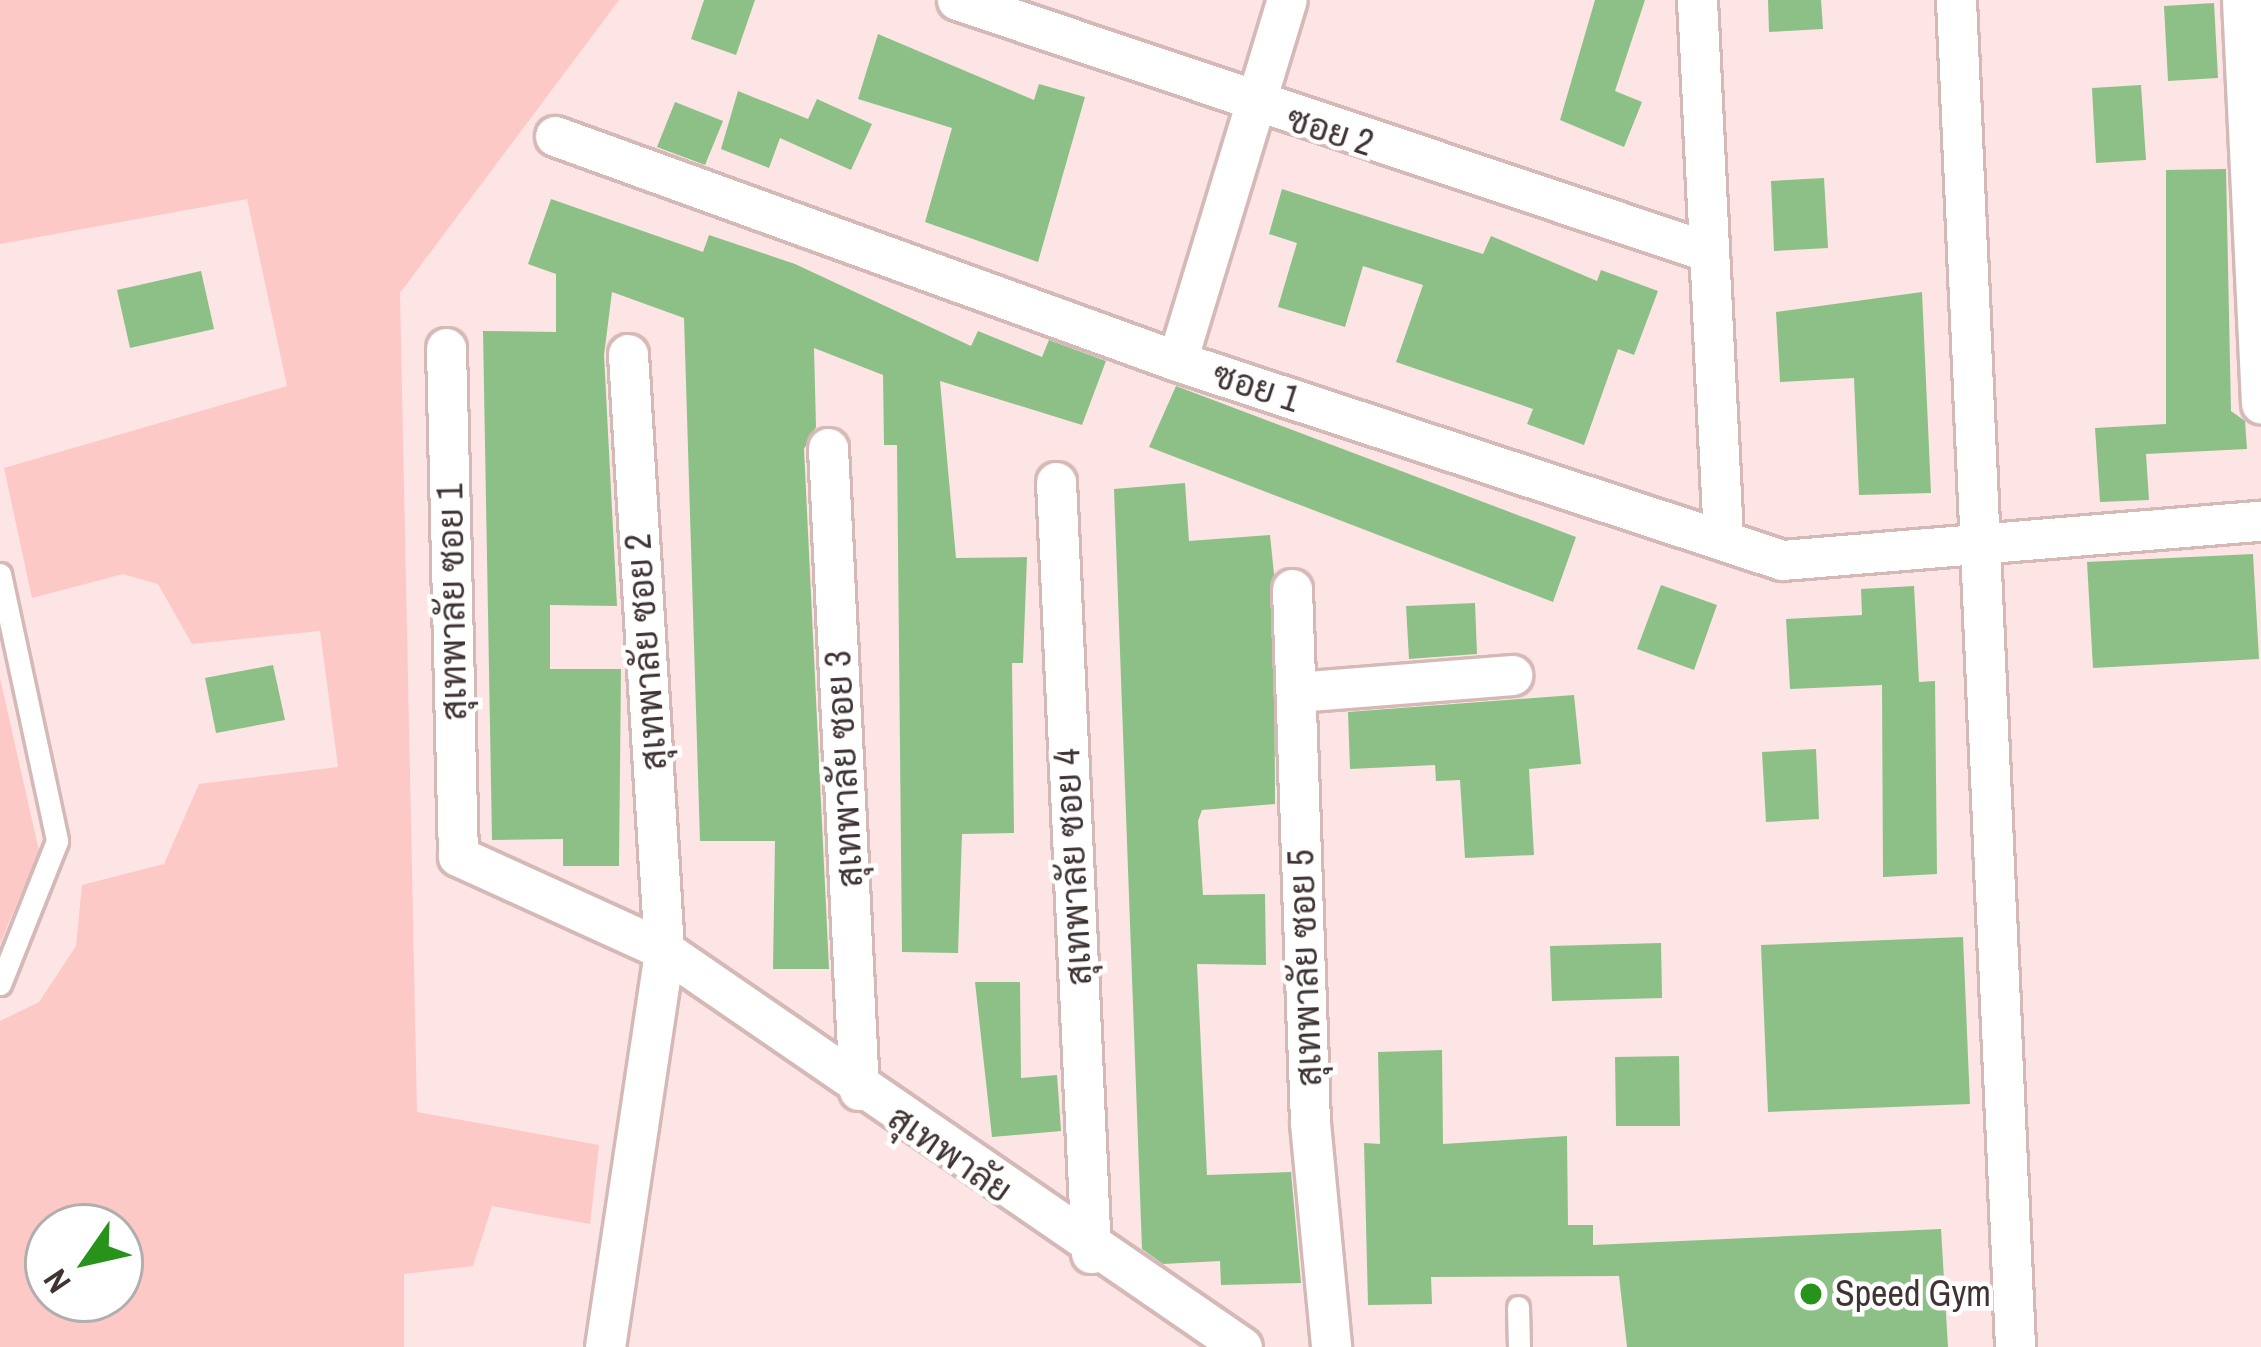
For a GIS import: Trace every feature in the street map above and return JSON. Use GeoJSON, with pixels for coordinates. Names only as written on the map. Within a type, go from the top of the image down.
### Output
{"type":"FeatureCollection","features":[{"type":"Feature","properties":{"kind":"street","name":"ซอย 2"},"geometry":{"type":"LineString","coordinates":[[957,0],[1255,107],[1706,251]]}},
{"type":"Feature","properties":{"kind":"street"},"geometry":{"type":"LineString","coordinates":[[1177,362],[1287,0]]}},
{"type":"Feature","properties":{"kind":"street"},"geometry":{"type":"LineString","coordinates":[[1697,0],[1723,538]]}},
{"type":"Feature","properties":{"kind":"street"},"geometry":{"type":"LineString","coordinates":[[1955,0],[1974,551],[2015,1347]]}},
{"type":"Feature","properties":{"kind":"street"},"geometry":{"type":"LineString","coordinates":[[2242,0],[2261,404]]}},
{"type":"Feature","properties":{"kind":"street","name":"ซอย 1"},"geometry":{"type":"LineString","coordinates":[[555,136],[1177,362],[1783,560],[1974,551],[2261,521]]}},
{"type":"Feature","properties":{"kind":"street","name":"สุเทพาลัย ซอย 1"},"geometry":{"type":"LineString","coordinates":[[446,348],[458,856]]}},
{"type":"Feature","properties":{"kind":"street","name":"สุเทพาลัย ซอย 2"},"geometry":{"type":"LineString","coordinates":[[628,353],[664,950]]}},
{"type":"Feature","properties":{"kind":"street","name":"สุเทพาลัย ซอย 3"},"geometry":{"type":"LineString","coordinates":[[828,448],[859,1090]]}},
{"type":"Feature","properties":{"kind":"street","name":"สุเทพาลัย ซอย 4"},"geometry":{"type":"LineString","coordinates":[[1056,482],[1090,1253]]}},
{"type":"Feature","properties":{"kind":"street","name":"สุเทพาลัย ซอย 5"},"geometry":{"type":"LineString","coordinates":[[1292,589],[1310,1123],[1331,1347]]}},
{"type":"Feature","properties":{"kind":"street"},"geometry":{"type":"LineString","coordinates":[[1296,692],[1512,675]]}},
{"type":"Feature","properties":{"kind":"street","name":"สุเทพาลัย"},"geometry":{"type":"LineString","coordinates":[[458,856],[664,950],[1090,1253],[1242,1347]]}},
{"type":"Feature","properties":{"kind":"street"},"geometry":{"type":"LineString","coordinates":[[605,1347],[664,950]]}},
{"type":"Feature","properties":{"kind":"lane"},"geometry":{"type":"LineString","coordinates":[[0,574],[57,841],[0,984]]}},
{"type":"Feature","properties":{"kind":"lane"},"geometry":{"type":"LineString","coordinates":[[1518,1307],[1519,1347]]}},
{"type":"Feature","properties":{"kind":"shaded area"},"geometry":{"type":"Polygon","coordinates":[[[0,0],[619,0],[400,293],[417,1112],[599,1145],[590,1224],[492,1206],[473,1266],[404,1274],[404,1347],[0,1347],[0,1021],[39,1002],[76,946],[82,885],[164,864],[199,784],[338,767],[320,631],[192,644],[158,584],[123,574],[32,598],[4,468],[287,386],[247,199],[0,244],[0,0]]]}},
{"type":"Feature","properties":{"kind":"shaded area"},"geometry":{"type":"Polygon","coordinates":[[[0,678],[39,851],[0,944],[0,678]]]}},
{"type":"Feature","properties":{"kind":"building"},"geometry":{"type":"Polygon","coordinates":[[[704,0],[755,0],[736,55],[691,39],[704,0]]]}},
{"type":"Feature","properties":{"kind":"building"},"geometry":{"type":"Polygon","coordinates":[[[1595,0],[1645,0],[1615,91],[1642,102],[1624,147],[1560,120],[1595,0]]]}},
{"type":"Feature","properties":{"kind":"building"},"geometry":{"type":"Polygon","coordinates":[[[1768,0],[1821,0],[1823,29],[1769,32],[1768,0]]]}},
{"type":"Feature","properties":{"kind":"building"},"geometry":{"type":"Polygon","coordinates":[[[2214,3],[2218,78],[2168,81],[2164,6],[2214,3]]]}},
{"type":"Feature","properties":{"kind":"building"},"geometry":{"type":"Polygon","coordinates":[[[878,34],[1034,100],[1039,84],[1085,97],[1038,262],[925,222],[952,128],[858,99],[878,34]]]}},
{"type":"Feature","properties":{"kind":"building"},"geometry":{"type":"Polygon","coordinates":[[[2141,85],[2146,160],[2096,163],[2092,88],[2141,85]]]}},
{"type":"Feature","properties":{"kind":"building"},"geometry":{"type":"Polygon","coordinates":[[[738,91],[808,119],[817,99],[872,124],[851,170],[780,138],[769,168],[721,149],[738,91]]]}},
{"type":"Feature","properties":{"kind":"building"},"geometry":{"type":"Polygon","coordinates":[[[675,102],[723,121],[705,165],[657,147],[675,102]]]}},
{"type":"Feature","properties":{"kind":"building"},"geometry":{"type":"Polygon","coordinates":[[[2226,169],[2231,411],[2245,421],[2247,449],[2146,454],[2149,500],[2100,502],[2095,428],[2166,424],[2166,170],[2226,169]]]}},
{"type":"Feature","properties":{"kind":"building"},"geometry":{"type":"Polygon","coordinates":[[[1824,178],[1828,248],[1774,251],[1771,181],[1824,178]]]}},
{"type":"Feature","properties":{"kind":"building"},"geometry":{"type":"Polygon","coordinates":[[[1282,189],[1483,254],[1491,236],[1597,281],[1601,270],[1658,291],[1634,355],[1618,349],[1584,445],[1527,424],[1533,409],[1396,362],[1423,285],[1363,266],[1345,327],[1278,307],[1297,243],[1269,234],[1282,189]]]}},
{"type":"Feature","properties":{"kind":"building"},"geometry":{"type":"Polygon","coordinates":[[[551,199],[703,252],[709,235],[795,264],[971,346],[978,331],[1042,357],[1049,340],[1106,361],[1082,425],[940,381],[956,558],[1027,557],[1023,663],[1012,663],[1014,833],[962,834],[958,953],[902,952],[897,445],[884,445],[883,375],[814,348],[816,427],[804,449],[829,969],[773,969],[775,841],[700,841],[684,318],[612,292],[604,355],[617,606],[550,605],[550,669],[621,669],[619,866],[563,866],[563,839],[492,840],[483,331],[556,332],[556,274],[528,264],[551,199]]]}},
{"type":"Feature","properties":{"kind":"building"},"geometry":{"type":"Polygon","coordinates":[[[201,271],[214,329],[130,348],[117,290],[201,271]]]}},
{"type":"Feature","properties":{"kind":"building"},"geometry":{"type":"Polygon","coordinates":[[[1922,292],[1931,493],[1859,495],[1854,378],[1780,382],[1776,312],[1922,292]]]}},
{"type":"Feature","properties":{"kind":"building"},"geometry":{"type":"Polygon","coordinates":[[[1176,386],[1576,537],[1553,602],[1149,447],[1176,386]]]}},
{"type":"Feature","properties":{"kind":"building"},"geometry":{"type":"Polygon","coordinates":[[[1185,483],[1189,541],[1270,535],[1274,574],[1275,804],[1202,810],[1198,821],[1203,895],[1265,894],[1266,965],[1197,964],[1207,1175],[1291,1172],[1301,1283],[1221,1285],[1220,1261],[1163,1264],[1142,1249],[1114,489],[1185,483]]]}},
{"type":"Feature","properties":{"kind":"building"},"geometry":{"type":"Polygon","coordinates":[[[2253,554],[2259,659],[2093,668],[2087,562],[2253,554]]]}},
{"type":"Feature","properties":{"kind":"building"},"geometry":{"type":"Polygon","coordinates":[[[1661,585],[1717,605],[1694,670],[1637,649],[1661,585]]]}},
{"type":"Feature","properties":{"kind":"building"},"geometry":{"type":"Polygon","coordinates":[[[1914,586],[1919,682],[1935,681],[1937,874],[1883,877],[1882,685],[1790,689],[1786,619],[1862,615],[1861,589],[1914,586]]]}},
{"type":"Feature","properties":{"kind":"building"},"geometry":{"type":"Polygon","coordinates":[[[1475,603],[1477,654],[1409,659],[1406,606],[1475,603]]]}},
{"type":"Feature","properties":{"kind":"building"},"geometry":{"type":"Polygon","coordinates":[[[273,665],[285,720],[216,733],[205,678],[273,665]]]}},
{"type":"Feature","properties":{"kind":"building"},"geometry":{"type":"Polygon","coordinates":[[[1574,695],[1581,764],[1529,769],[1534,855],[1465,858],[1460,780],[1436,781],[1435,765],[1350,769],[1348,712],[1574,695]]]}},
{"type":"Feature","properties":{"kind":"building"},"geometry":{"type":"Polygon","coordinates":[[[1816,749],[1819,819],[1766,822],[1762,752],[1816,749]]]}},
{"type":"Feature","properties":{"kind":"building"},"geometry":{"type":"Polygon","coordinates":[[[1963,937],[1970,1104],[1768,1112],[1761,945],[1963,937]]]}},
{"type":"Feature","properties":{"kind":"building"},"geometry":{"type":"Polygon","coordinates":[[[1661,943],[1662,998],[1552,1001],[1550,946],[1661,943]]]}},
{"type":"Feature","properties":{"kind":"building"},"geometry":{"type":"Polygon","coordinates":[[[975,982],[1020,982],[1021,1078],[1057,1075],[1061,1131],[992,1137],[975,982]]]}},
{"type":"Feature","properties":{"kind":"building"},"geometry":{"type":"Polygon","coordinates":[[[1442,1050],[1443,1144],[1567,1136],[1568,1225],[1593,1225],[1593,1245],[1941,1229],[1948,1347],[1627,1347],[1619,1276],[1431,1277],[1432,1304],[1368,1305],[1364,1143],[1380,1144],[1378,1052],[1442,1050]]]}},
{"type":"Feature","properties":{"kind":"building"},"geometry":{"type":"Polygon","coordinates":[[[1679,1056],[1680,1126],[1616,1126],[1615,1057],[1679,1056]]]}},
{"type":"Feature","properties":{"kind":"place","name":"Speed Gym"},"geometry":{"type":"Point","coordinates":[1811,1294]}}]}
